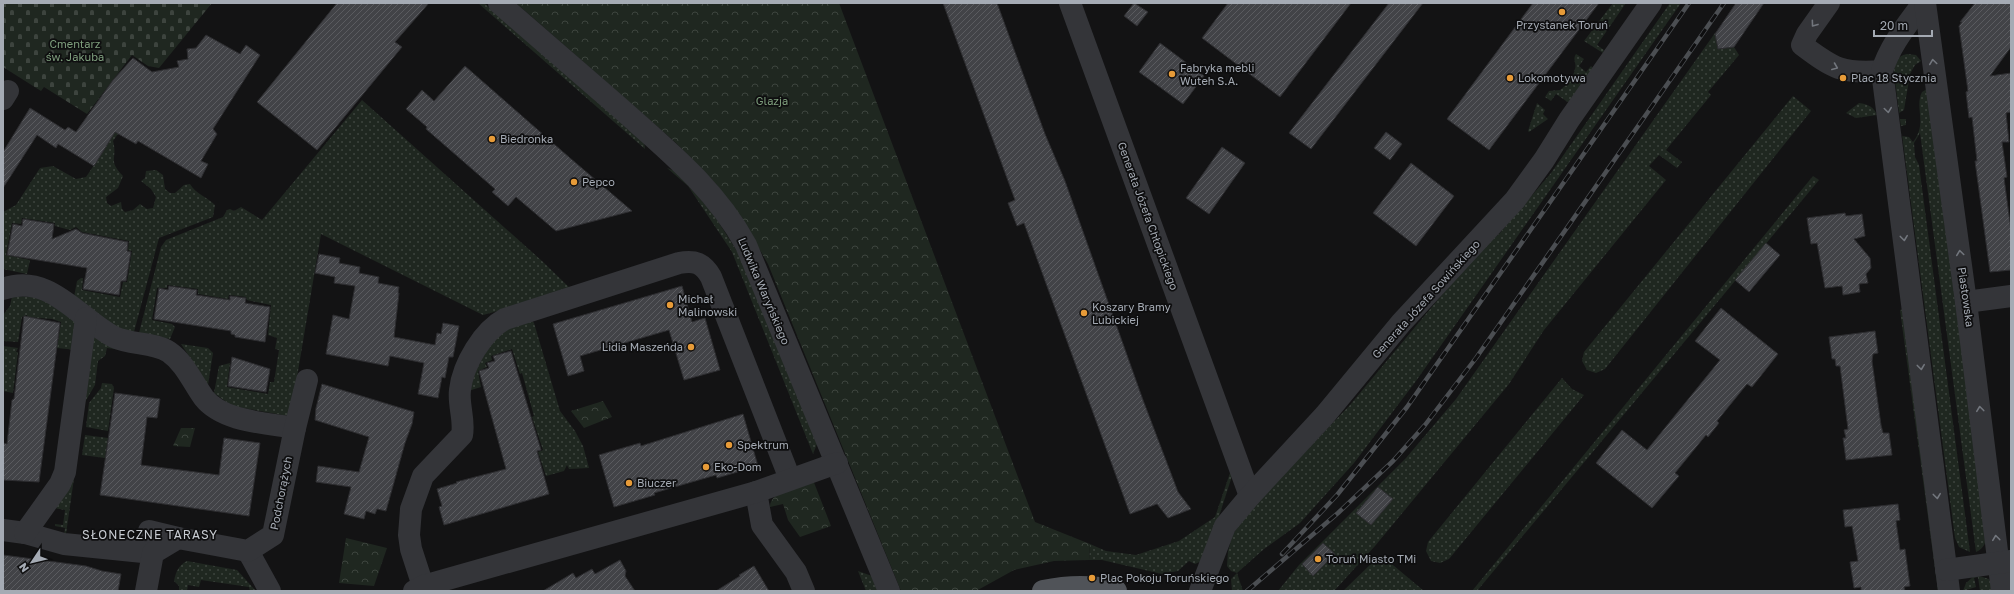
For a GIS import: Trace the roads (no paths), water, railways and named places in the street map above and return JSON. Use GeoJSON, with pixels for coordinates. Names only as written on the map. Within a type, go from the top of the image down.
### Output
{"type":"FeatureCollection","features":[{"type":"Feature","properties":{"kind":"main road"},"geometry":{"type":"LineString","coordinates":[[1043,591],[1062,587],[1100,587],[1116,591]]}},
{"type":"Feature","properties":{"kind":"street","name":"Ludwika Waryńskiego"},"geometry":{"type":"LineString","coordinates":[[499,3],[706,188],[739,232],[837,463],[889,591]]}},
{"type":"Feature","properties":{"kind":"street","name":"Generała Józefa Chłopickiego"},"geometry":{"type":"LineString","coordinates":[[1070,3],[1250,496]]}},
{"type":"Feature","properties":{"kind":"street","name":"Generała Józefa Sowińskiego"},"geometry":{"type":"LineString","coordinates":[[1200,591],[1225,526],[1250,496],[1325,415],[1401,323],[1515,200],[1651,3]]}},
{"type":"Feature","properties":{"kind":"street"},"geometry":{"type":"LineString","coordinates":[[1829,3],[1807,34],[1802,46],[1829,65],[1845,71],[1857,73],[1882,71]]}},
{"type":"Feature","properties":{"kind":"street"},"geometry":{"type":"LineString","coordinates":[[1924,3],[1897,38],[1886,57],[1882,71],[1948,581],[2005,562]]}},
{"type":"Feature","properties":{"kind":"street","name":"Piastowska"},"geometry":{"type":"LineString","coordinates":[[1924,3],[1966,302],[2005,562],[2002,591]]}},
{"type":"Feature","properties":{"kind":"street"},"geometry":{"type":"LineString","coordinates":[[790,480],[711,277],[705,268],[696,262],[679,263],[505,319],[491,330],[476,350],[465,372],[460,390],[460,407],[464,427],[462,435],[423,476],[411,509],[409,535],[418,588],[756,492],[790,480],[837,463]]}},
{"type":"Feature","properties":{"kind":"street"},"geometry":{"type":"LineString","coordinates":[[3,289],[20,285],[41,288],[62,298],[85,322],[118,340],[158,347],[169,352],[181,363],[204,397],[217,410],[229,416],[295,428]]}},
{"type":"Feature","properties":{"kind":"street"},"geometry":{"type":"LineString","coordinates":[[1966,302],[2011,296]]}},
{"type":"Feature","properties":{"kind":"street"},"geometry":{"type":"LineString","coordinates":[[25,533],[60,484],[65,472],[85,322]]}},
{"type":"Feature","properties":{"kind":"street","name":"Podchorążych"},"geometry":{"type":"LineString","coordinates":[[248,551],[273,535],[295,428],[307,380]]}},
{"type":"Feature","properties":{"kind":"street"},"geometry":{"type":"LineString","coordinates":[[756,492],[762,525],[796,572],[804,591]]}},
{"type":"Feature","properties":{"kind":"street"},"geometry":{"type":"LineString","coordinates":[[3,530],[25,533],[64,544],[150,546],[178,538],[248,551],[270,591]]}},
{"type":"Feature","properties":{"kind":"street"},"geometry":{"type":"LineString","coordinates":[[146,591],[150,546]]}},
{"type":"Feature","properties":{"kind":"railway"},"geometry":{"type":"LineString","coordinates":[[1282,554],[1337,495],[1407,407],[1689,3]]}},
{"type":"Feature","properties":{"kind":"railway"},"geometry":{"type":"LineString","coordinates":[[1247,591],[1338,513],[1393,461],[1425,425],[1476,358],[1724,3]]}},
{"type":"Feature","properties":{"kind":"place","name":"Przystanek Toruń"},"geometry":{"type":"Point","coordinates":[1562,12]}},
{"type":"Feature","properties":{"kind":"place","name":"Fabryka mebli Wuteh S.A."},"geometry":{"type":"Point","coordinates":[1172,74]}},
{"type":"Feature","properties":{"kind":"place","name":"Lokomotywa"},"geometry":{"type":"Point","coordinates":[1510,78]}},
{"type":"Feature","properties":{"kind":"place","name":"Plac 18 Stycznia"},"geometry":{"type":"Point","coordinates":[1843,78]}},
{"type":"Feature","properties":{"kind":"place","name":"Biedronka"},"geometry":{"type":"Point","coordinates":[492,139]}},
{"type":"Feature","properties":{"kind":"place","name":"Pepco"},"geometry":{"type":"Point","coordinates":[574,182]}},
{"type":"Feature","properties":{"kind":"place","name":"Michał Malinowski"},"geometry":{"type":"Point","coordinates":[670,305]}},
{"type":"Feature","properties":{"kind":"place","name":"Koszary Bramy Lubickiej"},"geometry":{"type":"Point","coordinates":[1084,313]}},
{"type":"Feature","properties":{"kind":"place","name":"Lidia Maszeńda"},"geometry":{"type":"Point","coordinates":[691,347]}},
{"type":"Feature","properties":{"kind":"place","name":"Spektrum"},"geometry":{"type":"Point","coordinates":[729,445]}},
{"type":"Feature","properties":{"kind":"place","name":"Eko-Dom"},"geometry":{"type":"Point","coordinates":[706,467]}},
{"type":"Feature","properties":{"kind":"place","name":"Biuczer"},"geometry":{"type":"Point","coordinates":[629,483]}},
{"type":"Feature","properties":{"kind":"place","name":"Toruń Miasto TMi"},"geometry":{"type":"Point","coordinates":[1318,559]}},
{"type":"Feature","properties":{"kind":"place","name":"Plac Pokoju Toruńskiego"},"geometry":{"type":"Point","coordinates":[1092,578]}},
{"type":"Feature","properties":{"kind":"district","name":"SŁONECZNE TARASY"},"geometry":{"type":"Point","coordinates":[150,535]}},
{"type":"Feature","properties":{"kind":"park label","name":"Cmentarz św. Jakuba"},"geometry":{"type":"Point","coordinates":[75,50]}},
{"type":"Feature","properties":{"kind":"park label","name":"Glazja"},"geometry":{"type":"Point","coordinates":[772,101]}}]}
